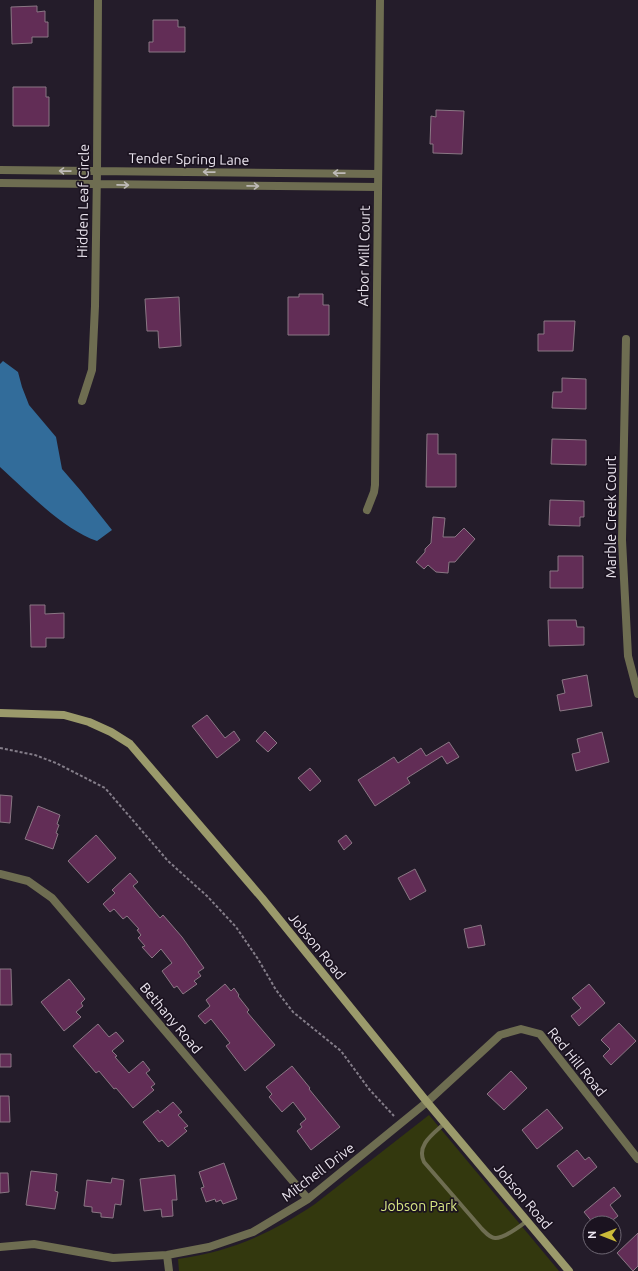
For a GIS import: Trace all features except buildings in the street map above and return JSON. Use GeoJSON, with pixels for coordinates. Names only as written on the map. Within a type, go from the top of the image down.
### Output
{"type":"FeatureCollection","features":[{"type":"Feature","properties":{"kind":"street","name":"Hidden Leaf Circle"},"geometry":{"type":"LineString","coordinates":[[82,401],[92,370],[95,306],[98,0]]}},
{"type":"Feature","properties":{"kind":"street","name":"Arbor Mill Court"},"geometry":{"type":"LineString","coordinates":[[367,510],[375,485],[380,0]]}},
{"type":"Feature","properties":{"kind":"street","name":"Tender Spring Lane"},"geometry":{"type":"LineString","coordinates":[[0,170],[378,174]]}},
{"type":"Feature","properties":{"kind":"street","name":"Tender Spring Lane"},"geometry":{"type":"LineString","coordinates":[[0,183],[378,187]]}},
{"type":"Feature","properties":{"kind":"street","name":"Marble Creek Court"},"geometry":{"type":"LineString","coordinates":[[626,338],[622,540],[628,656],[638,694]]}},
{"type":"Feature","properties":{"kind":"street","name":"Jobson Road"},"geometry":{"type":"LineString","coordinates":[[0,713],[64,715],[89,722],[111,732],[130,744],[262,898],[427,1102],[569,1271]]}},
{"type":"Feature","properties":{"kind":"street","name":"Bethany Road"},"geometry":{"type":"LineString","coordinates":[[0,874],[28,880],[52,898],[308,1200]]}},
{"type":"Feature","properties":{"kind":"street","name":"Red Hill Road"},"geometry":{"type":"LineString","coordinates":[[427,1102],[500,1035],[521,1029],[540,1034],[638,1159]]}},
{"type":"Feature","properties":{"kind":"street","name":"Mitchell Drive"},"geometry":{"type":"LineString","coordinates":[[0,1247],[34,1244],[113,1258],[167,1255],[209,1247],[253,1232],[308,1200],[427,1102]]}},
{"type":"Feature","properties":{"kind":"street"},"geometry":{"type":"LineString","coordinates":[[167,1255],[169,1271]]}},
{"type":"Feature","properties":{"kind":"lane"},"geometry":{"type":"LineString","coordinates":[[445,1122],[424,1144],[421,1157],[424,1162],[489,1236],[501,1238],[527,1221]]}},
{"type":"Feature","properties":{"kind":"path"},"geometry":{"type":"LineString","coordinates":[[0,748],[35,755],[56,763],[105,788],[168,861],[207,896],[236,927],[258,959],[276,990],[293,1012],[340,1051],[369,1089],[394,1116]]}},
{"type":"Feature","properties":{"kind":"green space","name":"Jobson Park"},"geometry":{"type":"Polygon","coordinates":[[[429,1115],[559,1271],[179,1271],[178,1259],[198,1256],[250,1240],[298,1215],[315,1204],[429,1115]]]}},
{"type":"Feature","properties":{"kind":"water"},"geometry":{"type":"Polygon","coordinates":[[[3,361],[18,372],[29,405],[56,437],[62,469],[112,530],[97,541],[71,528],[58,519],[0,467],[0,364],[3,361]]]}}]}
